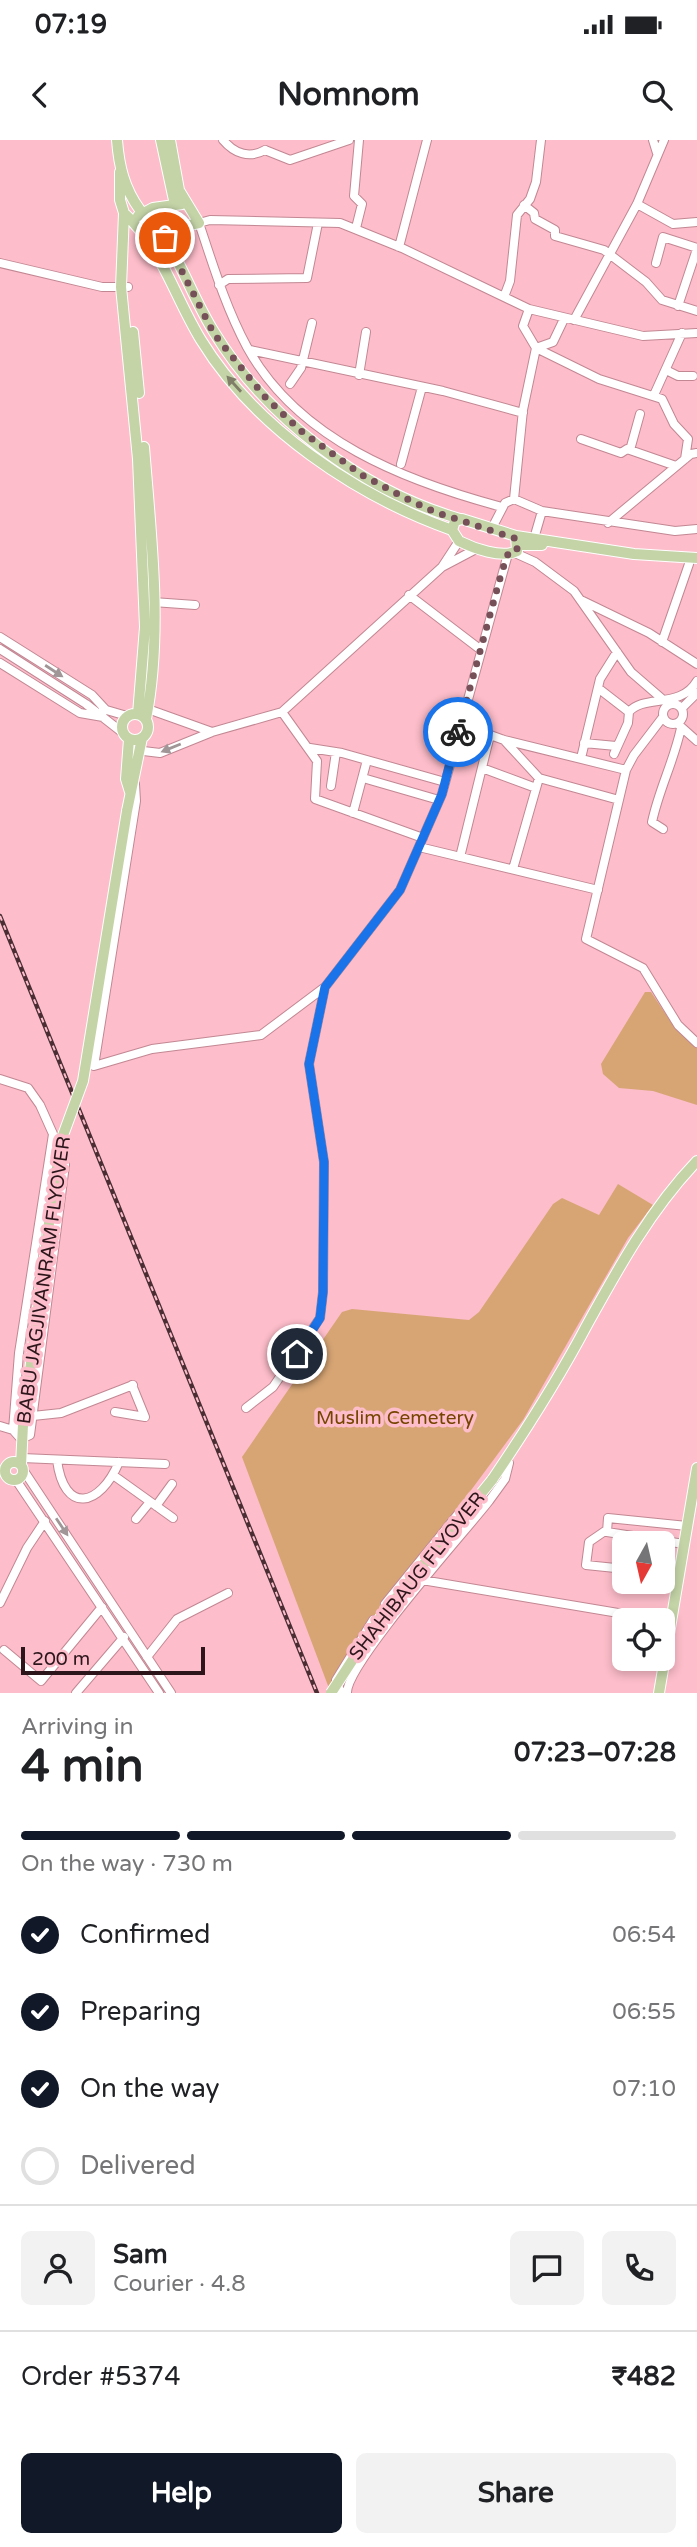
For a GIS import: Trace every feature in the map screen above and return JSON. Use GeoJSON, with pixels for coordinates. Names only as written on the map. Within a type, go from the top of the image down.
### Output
{"type":"FeatureCollection","features":[{"type":"Feature","properties":{"kind":"main road"},"geometry":{"type":"LineString","coordinates":[[117,140],[120,200],[127,216],[145,233],[200,339],[214,360],[257,410],[330,468],[429,522],[452,530],[459,541],[478,548],[514,547],[533,541],[695,562]]}},
{"type":"Feature","properties":{"kind":"main road"},"geometry":{"type":"LineString","coordinates":[[161,140],[179,204],[198,223]]}},
{"type":"Feature","properties":{"kind":"main road"},"geometry":{"type":"LineString","coordinates":[[170,140],[179,204]]}},
{"type":"Feature","properties":{"kind":"main road"},"geometry":{"type":"LineString","coordinates":[[120,172],[170,246],[214,334],[275,408],[301,431],[362,475],[420,506],[492,528],[514,547]]}},
{"type":"Feature","properties":{"kind":"main road"},"geometry":{"type":"LineString","coordinates":[[127,216],[179,204]]}},
{"type":"Feature","properties":{"kind":"main road"},"geometry":{"type":"LineString","coordinates":[[127,216],[124,284],[135,423],[145,648],[140,713],[148,731],[142,738],[130,743]]}},
{"type":"Feature","properties":{"kind":"main road"},"geometry":{"type":"LineString","coordinates":[[145,233],[198,223]]}},
{"type":"Feature","properties":{"kind":"main road"},"geometry":{"type":"LineString","coordinates":[[170,246],[178,228]]}},
{"type":"Feature","properties":{"kind":"main road"},"geometry":{"type":"LineString","coordinates":[[124,284],[142,423],[154,652],[140,713],[122,724],[130,743],[135,781],[130,792]]}},
{"type":"Feature","properties":{"kind":"main road"},"geometry":{"type":"LineString","coordinates":[[452,530],[460,519]]}},
{"type":"Feature","properties":{"kind":"main road"},"geometry":{"type":"LineString","coordinates":[[130,743],[127,779],[130,792]]}},
{"type":"Feature","properties":{"kind":"main road","name":"BABU JAGJIVANRAM FLYOVER"},"geometry":{"type":"LineString","coordinates":[[11,1466],[19,1434],[62,1138],[83,1081],[130,792]]}},
{"type":"Feature","properties":{"kind":"main road"},"geometry":{"type":"LineString","coordinates":[[507,1462],[587,1325],[615,1270],[647,1222],[697,1161]]}},
{"type":"Feature","properties":{"kind":"main road"},"geometry":{"type":"LineString","coordinates":[[507,1462],[591,1328],[619,1273],[651,1225],[697,1168]]}},
{"type":"Feature","properties":{"kind":"main road","name":"SHAHIBAUG FLYOVER"},"geometry":{"type":"LineString","coordinates":[[336,1693],[380,1618],[507,1462]]}},
{"type":"Feature","properties":{"kind":"main road"},"geometry":{"type":"LineString","coordinates":[[11,1466],[8,1478],[16,1480]]}},
{"type":"Feature","properties":{"kind":"main road"},"geometry":{"type":"LineString","coordinates":[[669,1608],[679,1576],[697,1468]]}},
{"type":"Feature","properties":{"kind":"main road"},"geometry":{"type":"LineString","coordinates":[[665,1693],[697,1504]]}},
{"type":"Feature","properties":{"kind":"main road"},"geometry":{"type":"LineString","coordinates":[[659,1693],[661,1671]]}},
{"type":"Feature","properties":{"kind":"street"},"geometry":{"type":"LineString","coordinates":[[223,140],[235,152],[253,154],[265,150],[289,160],[349,140]]}},
{"type":"Feature","properties":{"kind":"street"},"geometry":{"type":"LineString","coordinates":[[264,140],[265,150]]}},
{"type":"Feature","properties":{"kind":"street"},"geometry":{"type":"LineString","coordinates":[[356,228],[362,204],[354,196],[359,140]]}},
{"type":"Feature","properties":{"kind":"street"},"geometry":{"type":"LineString","coordinates":[[399,247],[427,140]]}},
{"type":"Feature","properties":{"kind":"street"},"geometry":{"type":"LineString","coordinates":[[504,297],[510,281],[517,215],[536,182],[541,140]]}},
{"type":"Feature","properties":{"kind":"street"},"geometry":{"type":"LineString","coordinates":[[653,140],[657,153]]}},
{"type":"Feature","properties":{"kind":"street"},"geometry":{"type":"LineString","coordinates":[[574,320],[637,204],[664,140]]}},
{"type":"Feature","properties":{"kind":"street"},"geometry":{"type":"LineString","coordinates":[[637,204],[673,224],[697,222]]}},
{"type":"Feature","properties":{"kind":"street"},"geometry":{"type":"LineString","coordinates":[[524,205],[534,213],[535,219],[555,230],[555,236],[604,250],[646,282],[662,300],[697,310]]}},
{"type":"Feature","properties":{"kind":"street"},"geometry":{"type":"LineString","coordinates":[[502,507],[443,491],[396,473],[341,443],[284,395],[248,349],[219,285],[198,223],[210,220],[318,223],[356,228],[529,309],[643,336],[697,333]]}},
{"type":"Feature","properties":{"kind":"street"},"geometry":{"type":"LineString","coordinates":[[681,241],[685,222]]}},
{"type":"Feature","properties":{"kind":"street"},"geometry":{"type":"LineString","coordinates":[[219,285],[228,279],[307,278],[318,223]]}},
{"type":"Feature","properties":{"kind":"street"},"geometry":{"type":"LineString","coordinates":[[656,263],[663,237],[681,241],[697,249],[678,306]]}},
{"type":"Feature","properties":{"kind":"street"},"geometry":{"type":"LineString","coordinates":[[0,263],[102,287],[124,284]]}},
{"type":"Feature","properties":{"kind":"street"},"geometry":{"type":"LineString","coordinates":[[529,309],[523,326],[536,348],[600,379],[662,399],[674,424],[688,439],[685,459]]}},
{"type":"Feature","properties":{"kind":"street"},"geometry":{"type":"LineString","coordinates":[[536,348],[553,342],[564,319]]}},
{"type":"Feature","properties":{"kind":"street"},"geometry":{"type":"LineString","coordinates":[[290,384],[303,363],[312,323]]}},
{"type":"Feature","properties":{"kind":"street"},"geometry":{"type":"LineString","coordinates":[[359,375],[366,332]]}},
{"type":"Feature","properties":{"kind":"street"},"geometry":{"type":"LineString","coordinates":[[654,395],[682,334]]}},
{"type":"Feature","properties":{"kind":"street"},"geometry":{"type":"LineString","coordinates":[[514,499],[523,413],[536,348]]}},
{"type":"Feature","properties":{"kind":"street"},"geometry":{"type":"LineString","coordinates":[[248,349],[422,387],[523,413]]}},
{"type":"Feature","properties":{"kind":"street"},"geometry":{"type":"LineString","coordinates":[[666,370],[678,376],[693,376]]}},
{"type":"Feature","properties":{"kind":"street"},"geometry":{"type":"LineString","coordinates":[[401,464],[422,387]]}},
{"type":"Feature","properties":{"kind":"street"},"geometry":{"type":"LineString","coordinates":[[630,450],[640,414]]}},
{"type":"Feature","properties":{"kind":"street"},"geometry":{"type":"LineString","coordinates":[[581,439],[621,453],[630,450],[676,467]]}},
{"type":"Feature","properties":{"kind":"street"},"geometry":{"type":"LineString","coordinates":[[608,523],[685,459],[697,453]]}},
{"type":"Feature","properties":{"kind":"street"},"geometry":{"type":"LineString","coordinates":[[492,528],[502,507],[514,499]]}},
{"type":"Feature","properties":{"kind":"street"},"geometry":{"type":"LineString","coordinates":[[514,499],[542,511],[608,523],[679,532],[697,529]]}},
{"type":"Feature","properties":{"kind":"street"},"geometry":{"type":"LineString","coordinates":[[533,541],[542,511]]}},
{"type":"Feature","properties":{"kind":"street"},"geometry":{"type":"LineString","coordinates":[[442,567],[459,541]]}},
{"type":"Feature","properties":{"kind":"street"},"geometry":{"type":"LineString","coordinates":[[135,781],[136,801],[94,1066],[152,1049],[261,1035],[325,987],[400,890],[421,842],[445,782],[481,650],[514,547],[574,591],[631,672],[666,703]]}},
{"type":"Feature","properties":{"kind":"street"},"geometry":{"type":"LineString","coordinates":[[0,637],[92,695],[130,743],[160,753],[212,732],[282,712],[442,567],[478,548]]}},
{"type":"Feature","properties":{"kind":"street"},"geometry":{"type":"LineString","coordinates":[[662,642],[695,562]]}},
{"type":"Feature","properties":{"kind":"street"},"geometry":{"type":"LineString","coordinates":[[409,595],[481,650]]}},
{"type":"Feature","properties":{"kind":"street"},"geometry":{"type":"LineString","coordinates":[[581,600],[662,642],[697,664]]}},
{"type":"Feature","properties":{"kind":"street"},"geometry":{"type":"LineString","coordinates":[[153,602],[195,605]]}},
{"type":"Feature","properties":{"kind":"street"},"geometry":{"type":"LineString","coordinates":[[0,649],[104,713]]}},
{"type":"Feature","properties":{"kind":"street"},"geometry":{"type":"LineString","coordinates":[[582,754],[603,671],[617,652]]}},
{"type":"Feature","properties":{"kind":"street"},"geometry":{"type":"LineString","coordinates":[[0,663],[80,713],[140,713],[212,732]]}},
{"type":"Feature","properties":{"kind":"street"},"geometry":{"type":"LineString","coordinates":[[666,703],[687,693],[697,681]]}},
{"type":"Feature","properties":{"kind":"street"},"geometry":{"type":"LineString","coordinates":[[598,688],[629,712]]}},
{"type":"Feature","properties":{"kind":"street"},"geometry":{"type":"LineString","coordinates":[[682,708],[697,693]]}},
{"type":"Feature","properties":{"kind":"street"},"geometry":{"type":"LineString","coordinates":[[666,703],[663,717],[626,770],[586,939],[643,968],[678,1025],[697,1043]]}},
{"type":"Feature","properties":{"kind":"street"},"geometry":{"type":"LineString","coordinates":[[629,712],[642,705],[666,703],[677,704],[682,708],[677,746],[659,789],[652,822],[663,829]]}},
{"type":"Feature","properties":{"kind":"street"},"geometry":{"type":"LineString","coordinates":[[282,712],[317,761],[315,799],[460,857],[598,890]]}},
{"type":"Feature","properties":{"kind":"street"},"geometry":{"type":"LineString","coordinates":[[584,743],[615,750],[628,723],[629,712]]}},
{"type":"Feature","properties":{"kind":"street"},"geometry":{"type":"LineString","coordinates":[[663,717],[697,741]]}},
{"type":"Feature","properties":{"kind":"street"},"geometry":{"type":"LineString","coordinates":[[460,724],[503,740],[626,770]]}},
{"type":"Feature","properties":{"kind":"street"},"geometry":{"type":"LineString","coordinates":[[460,857],[490,735]]}},
{"type":"Feature","properties":{"kind":"street"},"geometry":{"type":"LineString","coordinates":[[503,740],[539,778],[619,800]]}},
{"type":"Feature","properties":{"kind":"street"},"geometry":{"type":"LineString","coordinates":[[310,748],[336,752],[445,782]]}},
{"type":"Feature","properties":{"kind":"street"},"geometry":{"type":"LineString","coordinates":[[331,786],[336,752]]}},
{"type":"Feature","properties":{"kind":"street"},"geometry":{"type":"LineString","coordinates":[[353,813],[367,760]]}},
{"type":"Feature","properties":{"kind":"street"},"geometry":{"type":"LineString","coordinates":[[482,768],[536,788]]}},
{"type":"Feature","properties":{"kind":"street"},"geometry":{"type":"LineString","coordinates":[[363,778],[439,800]]}},
{"type":"Feature","properties":{"kind":"street"},"geometry":{"type":"LineString","coordinates":[[513,869],[539,778]]}},
{"type":"Feature","properties":{"kind":"street"},"geometry":{"type":"LineString","coordinates":[[246,1408],[273,1387],[320,1318],[323,1292],[324,1162],[309,1064],[325,987]]}},
{"type":"Feature","properties":{"kind":"street"},"geometry":{"type":"LineString","coordinates":[[0,1079],[28,1088],[40,1105],[53,1134],[21,1340],[19,1434]]}},
{"type":"Feature","properties":{"kind":"street"},"geometry":{"type":"LineString","coordinates":[[0,1426],[19,1434],[30,1435],[65,1165]]}},
{"type":"Feature","properties":{"kind":"street"},"geometry":{"type":"LineString","coordinates":[[33,1416],[61,1413],[132,1385],[145,1417],[115,1412]]}},
{"type":"Feature","properties":{"kind":"street"},"geometry":{"type":"LineString","coordinates":[[57,1460],[59,1477],[74,1496],[88,1499],[101,1493],[119,1462]]}},
{"type":"Feature","properties":{"kind":"street"},"geometry":{"type":"LineString","coordinates":[[11,1466],[57,1460],[165,1464]]}},
{"type":"Feature","properties":{"kind":"street"},"geometry":{"type":"LineString","coordinates":[[347,1693],[353,1676],[381,1633],[505,1479],[507,1462]]}},
{"type":"Feature","properties":{"kind":"street"},"geometry":{"type":"LineString","coordinates":[[336,1693],[336,1679],[358,1641],[414,1565],[507,1462]]}},
{"type":"Feature","properties":{"kind":"street"},"geometry":{"type":"LineString","coordinates":[[11,1466],[91,1570],[171,1693]]}},
{"type":"Feature","properties":{"kind":"street"},"geometry":{"type":"LineString","coordinates":[[113,1475],[173,1518]]}},
{"type":"Feature","properties":{"kind":"street"},"geometry":{"type":"LineString","coordinates":[[16,1480],[159,1693]]}},
{"type":"Feature","properties":{"kind":"street"},"geometry":{"type":"LineString","coordinates":[[136,1519],[172,1484]]}},
{"type":"Feature","properties":{"kind":"street"},"geometry":{"type":"LineString","coordinates":[[612,1568],[586,1565],[589,1542],[605,1531],[608,1518],[687,1527]]}},
{"type":"Feature","properties":{"kind":"street"},"geometry":{"type":"LineString","coordinates":[[0,1603],[27,1548],[45,1521]]}},
{"type":"Feature","properties":{"kind":"street"},"geometry":{"type":"LineString","coordinates":[[605,1531],[684,1544]]}},
{"type":"Feature","properties":{"kind":"street"},"geometry":{"type":"LineString","coordinates":[[81,1575],[91,1570]]}},
{"type":"Feature","properties":{"kind":"street"},"geometry":{"type":"LineString","coordinates":[[422,1580],[612,1612]]}},
{"type":"Feature","properties":{"kind":"street"},"geometry":{"type":"LineString","coordinates":[[147,1657],[177,1619],[228,1593]]}},
{"type":"Feature","properties":{"kind":"street"},"geometry":{"type":"LineString","coordinates":[[4,1650],[41,1681],[102,1607]]}},
{"type":"Feature","properties":{"kind":"street"},"geometry":{"type":"LineString","coordinates":[[76,1693],[130,1629]]}},
{"type":"Feature","properties":{"kind":"green space"},"geometry":{"type":"Polygon","coordinates":[[[645,992],[651,992],[675,1028],[697,1048],[697,1105],[653,1091],[619,1088],[603,1074],[601,1064],[645,992]]]}},
{"type":"Feature","properties":{"kind":"green space","name":"Muslim Cemetery"},"geometry":{"type":"Polygon","coordinates":[[[618,1184],[653,1205],[628,1238],[523,1420],[332,1678],[330,1691],[242,1457],[342,1312],[352,1309],[469,1320],[479,1312],[553,1204],[562,1198],[599,1215],[618,1184]]]}},
{"type":"Feature","properties":{"kind":"railway"},"geometry":{"type":"LineString","coordinates":[[0,916],[317,1693]]}},
{"type":"Feature","properties":{"kind":"way so far"},"geometry":{"type":"LineString","coordinates":[[165,238],[214,334],[265,397],[301,431],[362,475],[420,506],[516,536],[519,545],[515,553],[508,554],[502,571],[458,732]]}},
{"type":"Feature","properties":{"kind":"route"},"geometry":{"type":"LineString","coordinates":[[297,1354],[320,1318],[323,1292],[324,1162],[309,1064],[325,987],[400,890],[442,794],[458,732]]}}]}
